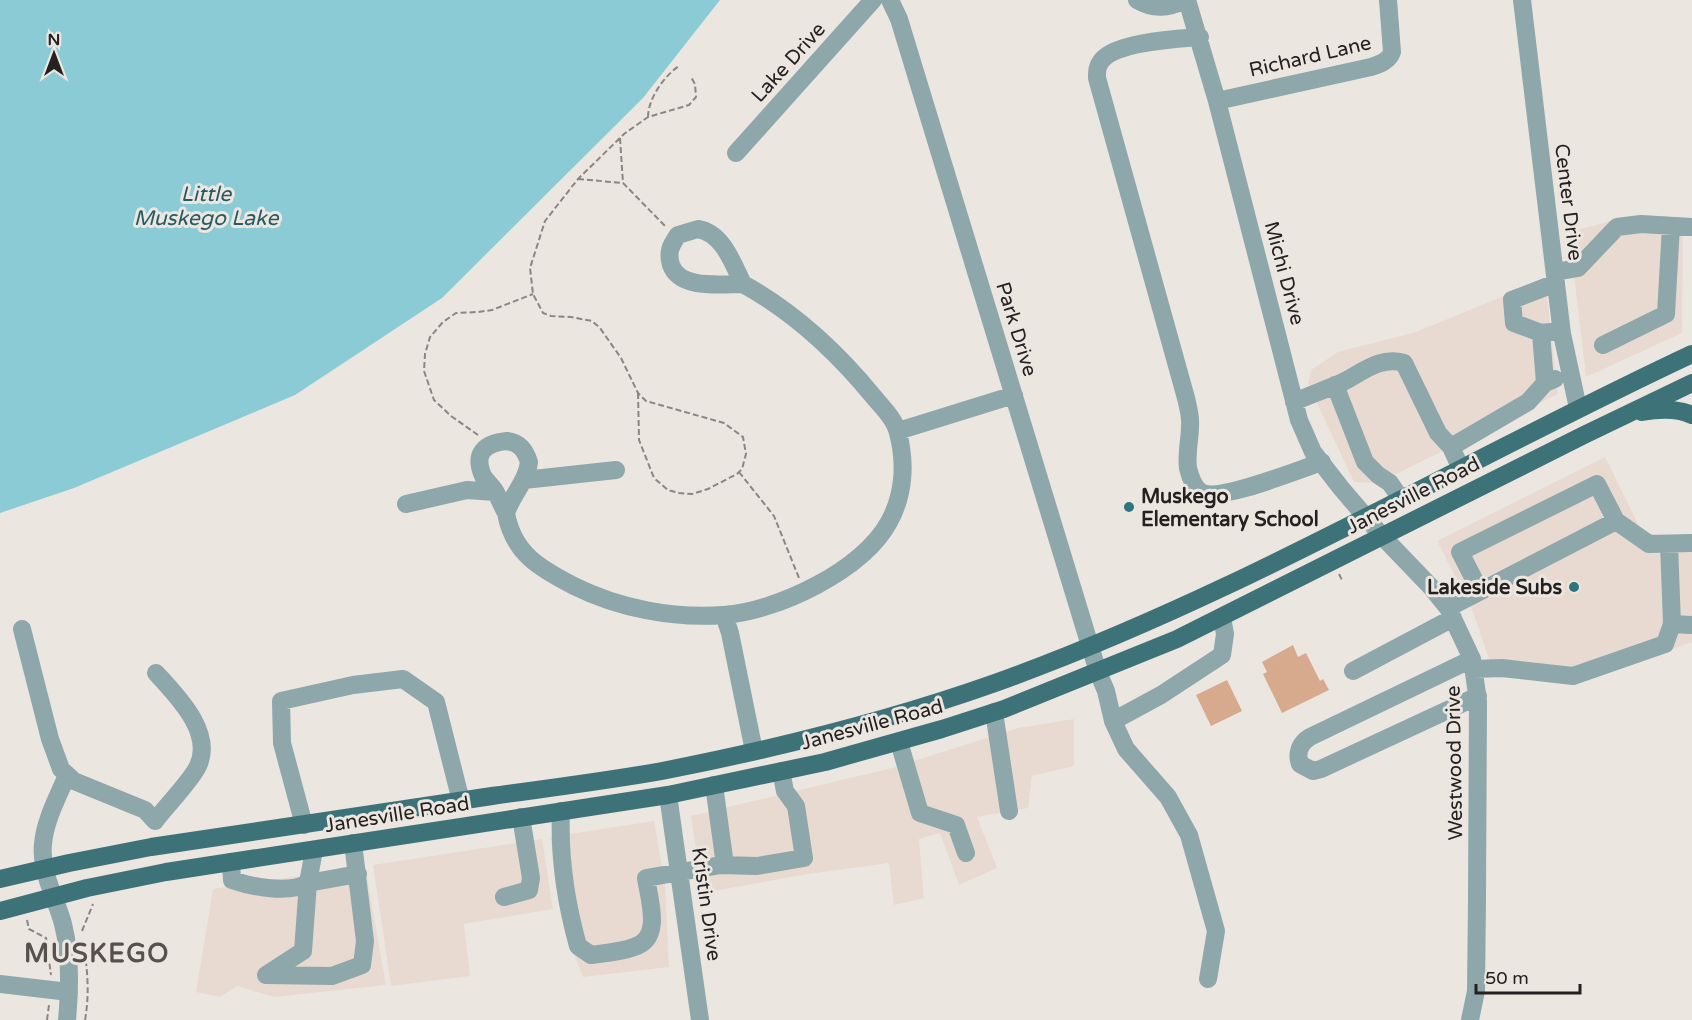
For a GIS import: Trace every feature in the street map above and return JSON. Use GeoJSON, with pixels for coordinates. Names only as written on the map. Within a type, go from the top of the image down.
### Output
{"type":"FeatureCollection","features":[{"type":"Feature","properties":{"kind":"main road","name":"Janesville Road"},"geometry":{"type":"LineString","coordinates":[[0,879],[152,847],[659,771],[876,720],[983,687],[1090,646],[1161,615],[1366,517],[1578,408],[1692,354]]}},
{"type":"Feature","properties":{"kind":"main road","name":"Janesville Road"},"geometry":{"type":"LineString","coordinates":[[0,911],[87,888],[166,872],[668,795],[800,767],[898,742],[994,712],[1177,639],[1692,383]]}},
{"type":"Feature","properties":{"kind":"main road"},"geometry":{"type":"LineString","coordinates":[[1609,423],[1653,411],[1680,411],[1692,415]]}},
{"type":"Feature","properties":{"kind":"main road"},"geometry":{"type":"LineString","coordinates":[[1466,466],[1482,486]]}},
{"type":"Feature","properties":{"kind":"main road"},"geometry":{"type":"LineString","coordinates":[[707,787],[744,768],[753,760],[747,752]]}},
{"type":"Feature","properties":{"kind":"main road"},"geometry":{"type":"LineString","coordinates":[[623,777],[648,781],[668,795],[675,784],[687,774],[747,752],[777,763],[800,767]]}},
{"type":"Feature","properties":{"kind":"main road"},"geometry":{"type":"LineString","coordinates":[[461,801],[466,826]]}},
{"type":"Feature","properties":{"kind":"main road"},"geometry":{"type":"LineString","coordinates":[[338,820],[348,844]]}},
{"type":"Feature","properties":{"kind":"main road"},"geometry":{"type":"LineString","coordinates":[[226,836],[231,862]]}},
{"type":"Feature","properties":{"kind":"street","name":"Lake Drive"},"geometry":{"type":"LineString","coordinates":[[736,153],[873,0]]}},
{"type":"Feature","properties":{"kind":"street","name":"Park Drive"},"geometry":{"type":"LineString","coordinates":[[890,0],[899,19],[1098,672],[1106,691],[1113,721],[1126,749],[1168,797],[1189,835],[1216,931],[1208,979]]}},
{"type":"Feature","properties":{"kind":"street","name":"Michi Drive"},"geometry":{"type":"LineString","coordinates":[[1137,0],[1146,5],[1158,7],[1171,6],[1187,0],[1200,37],[1299,420],[1314,452],[1382,536]]}},
{"type":"Feature","properties":{"kind":"street","name":"Richard Lane"},"geometry":{"type":"LineString","coordinates":[[1217,101],[1371,67],[1383,62],[1390,57],[1392,52],[1388,0]]}},
{"type":"Feature","properties":{"kind":"street","name":"Center Drive"},"geometry":{"type":"LineString","coordinates":[[1522,0],[1562,330],[1578,408]]}},
{"type":"Feature","properties":{"kind":"street"},"geometry":{"type":"LineString","coordinates":[[1200,37],[1162,40],[1117,50],[1103,59],[1097,68],[1097,78],[1186,398],[1191,425],[1187,447],[1188,467],[1193,483],[1201,492],[1212,495],[1233,493],[1322,462]]}},
{"type":"Feature","properties":{"kind":"street"},"geometry":{"type":"LineString","coordinates":[[1562,330],[1541,333],[1514,323],[1512,300],[1578,268],[1617,227],[1641,224],[1692,226]]}},
{"type":"Feature","properties":{"kind":"street"},"geometry":{"type":"LineString","coordinates":[[1603,345],[1666,314],[1671,226]]}},
{"type":"Feature","properties":{"kind":"street"},"geometry":{"type":"LineString","coordinates":[[506,513],[511,499],[528,472],[529,462],[521,447],[514,442],[507,441],[490,444],[482,453],[480,462],[484,476],[506,513],[511,535],[517,545],[550,574],[589,594],[657,612],[724,615],[761,607],[804,591],[826,579],[861,555],[875,542],[889,522],[898,502],[902,483],[903,462],[898,431],[887,412],[850,368],[819,338],[764,296],[743,284],[683,280],[673,271],[669,258],[671,245],[683,232],[698,229],[711,233],[725,249],[743,284]]}},
{"type":"Feature","properties":{"kind":"street"},"geometry":{"type":"LineString","coordinates":[[1541,333],[1545,383]]}},
{"type":"Feature","properties":{"kind":"street"},"geometry":{"type":"LineString","coordinates":[[1294,402],[1335,385],[1370,366],[1394,360],[1404,363],[1438,432],[1466,466]]}},
{"type":"Feature","properties":{"kind":"street"},"geometry":{"type":"LineString","coordinates":[[1451,447],[1528,402],[1545,383],[1570,371]]}},
{"type":"Feature","properties":{"kind":"street"},"geometry":{"type":"LineString","coordinates":[[1335,385],[1365,462],[1378,476],[1390,483],[1401,499]]}},
{"type":"Feature","properties":{"kind":"street"},"geometry":{"type":"LineString","coordinates":[[898,431],[1014,395]]}},
{"type":"Feature","properties":{"kind":"street"},"geometry":{"type":"LineString","coordinates":[[524,480],[616,470]]}},
{"type":"Feature","properties":{"kind":"street"},"geometry":{"type":"LineString","coordinates":[[1480,591],[1460,552],[1597,484],[1616,521],[1649,544],[1692,543]]}},
{"type":"Feature","properties":{"kind":"street"},"geometry":{"type":"LineString","coordinates":[[406,504],[467,490],[495,492]]}},
{"type":"Feature","properties":{"kind":"street"},"geometry":{"type":"LineString","coordinates":[[1353,671],[1450,613],[1480,591],[1616,521]]}},
{"type":"Feature","properties":{"kind":"street","name":"Westwood Drive"},"geometry":{"type":"LineString","coordinates":[[1382,536],[1431,587],[1450,613],[1473,664],[1478,696],[1476,991],[1470,1020]]}},
{"type":"Feature","properties":{"kind":"street"},"geometry":{"type":"LineString","coordinates":[[1478,696],[1322,768],[1308,770],[1300,764],[1298,759],[1303,741],[1310,737],[1473,664],[1573,676],[1665,645],[1672,624],[1669,544]]}},
{"type":"Feature","properties":{"kind":"street"},"geometry":{"type":"LineString","coordinates":[[724,615],[730,633],[747,752]]}},
{"type":"Feature","properties":{"kind":"street"},"geometry":{"type":"LineString","coordinates":[[1113,721],[1170,689],[1222,655],[1225,634],[1222,617]]}},
{"type":"Feature","properties":{"kind":"street"},"geometry":{"type":"LineString","coordinates":[[1672,624],[1692,625]]}},
{"type":"Feature","properties":{"kind":"street"},"geometry":{"type":"LineString","coordinates":[[22,629],[50,739],[61,769],[74,781],[145,810],[154,821],[199,765],[202,743],[198,727],[184,704],[156,672]]}},
{"type":"Feature","properties":{"kind":"street"},"geometry":{"type":"LineString","coordinates":[[304,825],[282,743],[281,701],[352,685],[403,679],[436,702],[461,801]]}},
{"type":"Feature","properties":{"kind":"street"},"geometry":{"type":"LineString","coordinates":[[994,712],[1009,811]]}},
{"type":"Feature","properties":{"kind":"street"},"geometry":{"type":"LineString","coordinates":[[898,742],[920,813],[956,825],[966,853]]}},
{"type":"Feature","properties":{"kind":"street"},"geometry":{"type":"LineString","coordinates":[[561,812],[560,842],[572,923],[578,946],[591,955],[637,947],[649,936],[653,921],[646,878],[725,865],[757,866],[804,858],[796,806],[785,791],[780,771]]}},
{"type":"Feature","properties":{"kind":"street"},"geometry":{"type":"LineString","coordinates":[[67,775],[49,818],[43,843],[44,869],[63,923],[66,942],[69,992],[67,1020]]}},
{"type":"Feature","properties":{"kind":"street"},"geometry":{"type":"LineString","coordinates":[[707,787],[725,865]]}},
{"type":"Feature","properties":{"kind":"street","name":"Kristin Drive"},"geometry":{"type":"LineString","coordinates":[[668,795],[700,1020]]}},
{"type":"Feature","properties":{"kind":"street"},"geometry":{"type":"LineString","coordinates":[[504,897],[529,890],[531,878],[521,818]]}},
{"type":"Feature","properties":{"kind":"street"},"geometry":{"type":"LineString","coordinates":[[314,850],[308,883],[303,951],[266,975],[332,976],[362,965],[365,941],[358,874],[348,844]]}},
{"type":"Feature","properties":{"kind":"street"},"geometry":{"type":"LineString","coordinates":[[231,862],[232,880],[246,885],[297,889],[308,883],[358,874]]}},
{"type":"Feature","properties":{"kind":"street"},"geometry":{"type":"LineString","coordinates":[[0,984],[69,992]]}},
{"type":"Feature","properties":{"kind":"path"},"geometry":{"type":"LineString","coordinates":[[648,117],[648,108],[655,95],[670,72],[679,66]]}},
{"type":"Feature","properties":{"kind":"path"},"geometry":{"type":"LineString","coordinates":[[638,393],[639,440],[654,478],[668,490],[692,494],[724,482],[739,472],[746,454],[743,437],[724,423],[646,401],[638,393],[621,358],[600,328],[592,321],[543,313],[533,294],[530,268],[545,221],[578,179],[620,138],[648,117],[689,105],[696,98],[695,84],[691,77]]}},
{"type":"Feature","properties":{"kind":"path"},"geometry":{"type":"LineString","coordinates":[[620,138],[623,183],[676,238]]}},
{"type":"Feature","properties":{"kind":"path"},"geometry":{"type":"LineString","coordinates":[[578,179],[623,183]]}},
{"type":"Feature","properties":{"kind":"path"},"geometry":{"type":"LineString","coordinates":[[490,444],[451,416],[434,400],[424,371],[425,354],[430,337],[443,322],[456,313],[492,310],[533,294]]}},
{"type":"Feature","properties":{"kind":"path"},"geometry":{"type":"LineString","coordinates":[[739,472],[774,516],[804,591]]}},
{"type":"Feature","properties":{"kind":"path"},"geometry":{"type":"LineString","coordinates":[[83,940],[82,929],[93,904]]}},
{"type":"Feature","properties":{"kind":"path"},"geometry":{"type":"LineString","coordinates":[[27,920],[29,929],[46,938],[50,971],[47,1020]]}},
{"type":"Feature","properties":{"kind":"path"},"geometry":{"type":"LineString","coordinates":[[85,951],[88,973],[85,1020]]}},
{"type":"Feature","properties":{"kind":"shaded area"},"geometry":{"type":"Polygon","coordinates":[[[1611,221],[1683,221],[1682,333],[1586,377],[1569,232],[1611,221]]]}},
{"type":"Feature","properties":{"kind":"shaded area"},"geometry":{"type":"Polygon","coordinates":[[[1545,279],[1558,394],[1378,483],[1354,482],[1308,384],[1311,370],[1338,352],[1416,332],[1545,279]]]}},
{"type":"Feature","properties":{"kind":"shaded area"},"geometry":{"type":"Polygon","coordinates":[[[1605,457],[1643,534],[1692,536],[1692,642],[1581,681],[1495,677],[1472,609],[1437,541],[1605,457]]]}},
{"type":"Feature","properties":{"kind":"shaded area"},"geometry":{"type":"Polygon","coordinates":[[[1074,719],[1074,766],[1032,776],[1028,808],[977,817],[997,868],[959,885],[940,833],[919,839],[924,898],[894,905],[889,863],[808,874],[702,893],[691,816],[892,768],[1018,728],[1074,719]]]}},
{"type":"Feature","properties":{"kind":"shaded area"},"geometry":{"type":"Polygon","coordinates":[[[654,821],[665,884],[669,967],[583,977],[567,937],[550,837],[654,821]]]}},
{"type":"Feature","properties":{"kind":"shaded area"},"geometry":{"type":"Polygon","coordinates":[[[542,839],[553,909],[464,924],[470,976],[391,986],[373,865],[542,839]]]}},
{"type":"Feature","properties":{"kind":"shaded area"},"geometry":{"type":"Polygon","coordinates":[[[365,866],[386,985],[274,997],[237,986],[220,997],[196,992],[213,889],[365,866]]]}},
{"type":"Feature","properties":{"kind":"water","name":"Little Muskego Lake"},"geometry":{"type":"Polygon","coordinates":[[[0,0],[720,0],[643,98],[442,298],[295,395],[74,488],[0,513],[0,0]]]}},
{"type":"Feature","properties":{"kind":"building"},"geometry":{"type":"Polygon","coordinates":[[[1293,645],[1298,657],[1306,653],[1320,681],[1323,679],[1329,690],[1282,713],[1263,674],[1267,672],[1262,662],[1293,645]]]}},
{"type":"Feature","properties":{"kind":"building"},"geometry":{"type":"Polygon","coordinates":[[[1227,680],[1242,711],[1211,726],[1196,695],[1227,680]]]}},
{"type":"Feature","properties":{"kind":"place","name":"Muskego Elementary School"},"geometry":{"type":"Point","coordinates":[1129,507]}},
{"type":"Feature","properties":{"kind":"place","name":"Lakeside Subs"},"geometry":{"type":"Point","coordinates":[1574,587]}},
{"type":"Feature","properties":{"kind":"district","name":"MUSKEGO"},"geometry":{"type":"Point","coordinates":[97,953]}}]}
